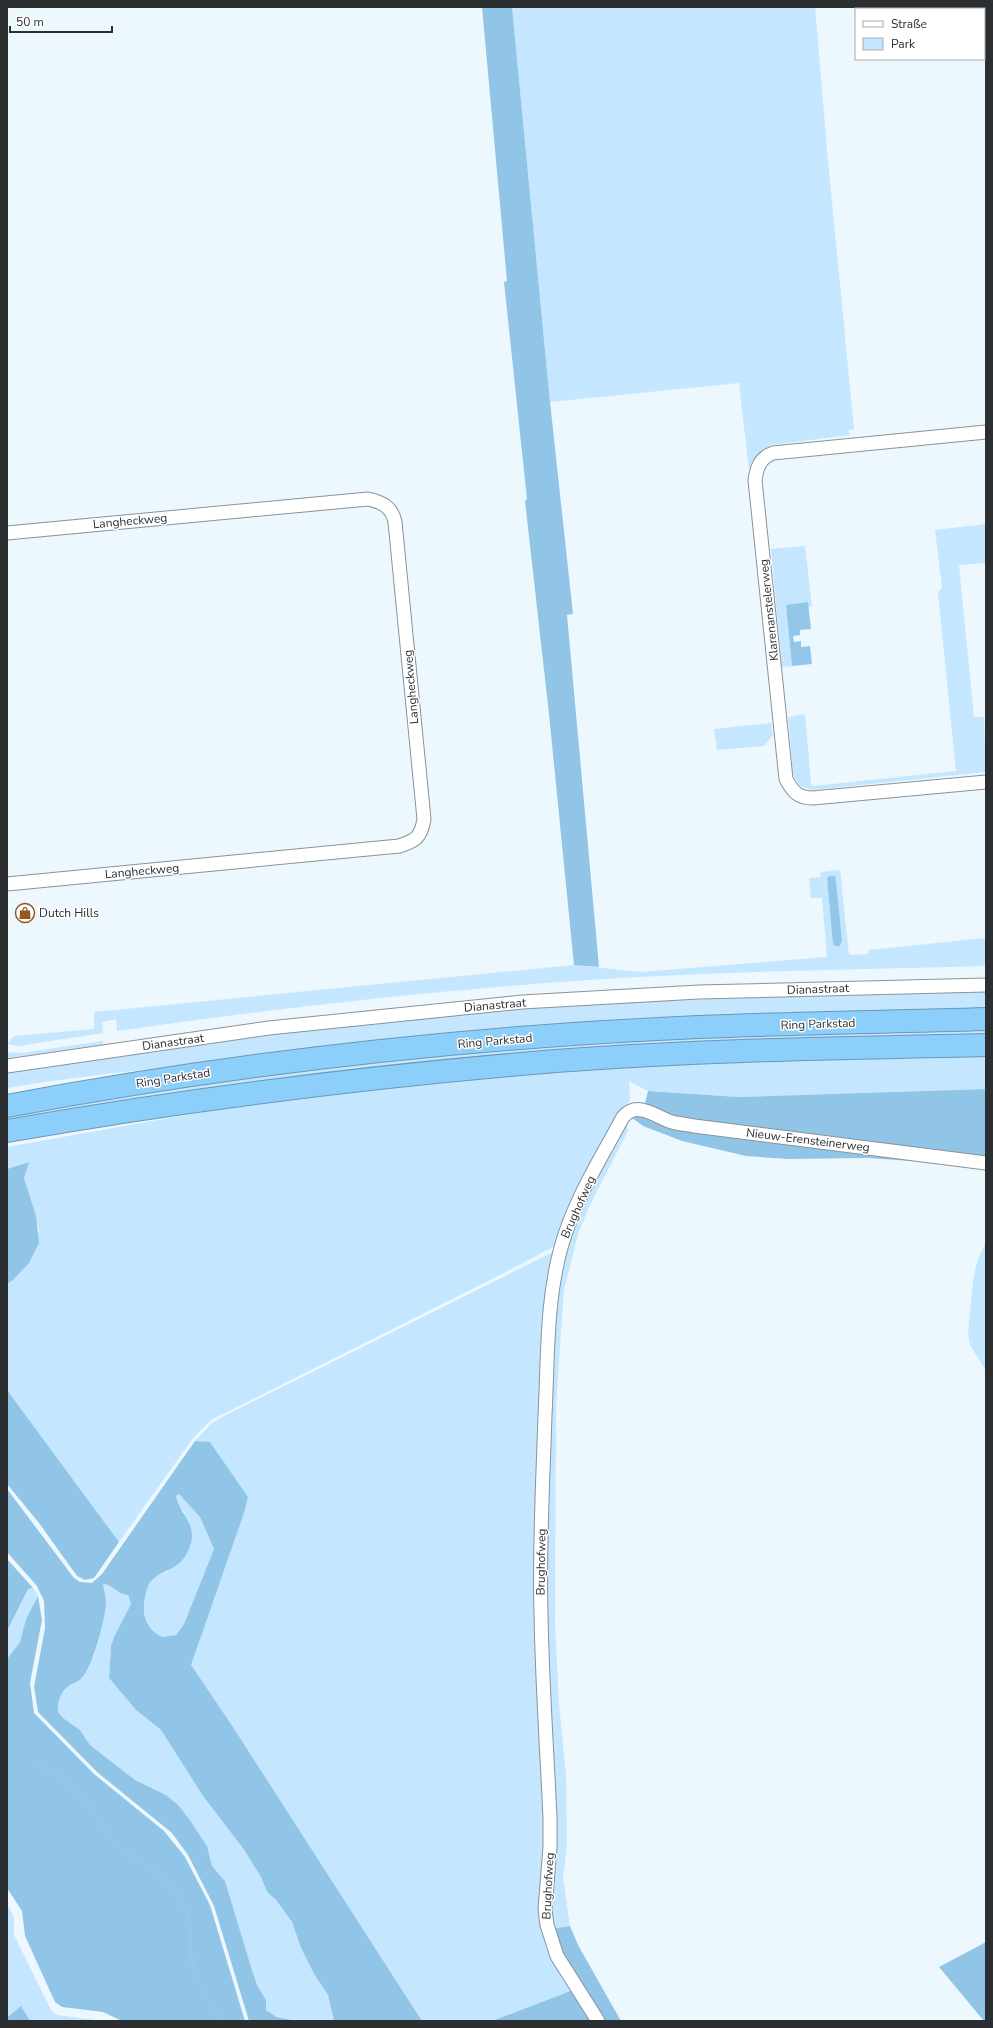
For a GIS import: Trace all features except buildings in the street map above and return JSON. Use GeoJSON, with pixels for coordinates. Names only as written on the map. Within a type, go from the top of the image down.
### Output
{"type":"FeatureCollection","features":[{"type":"Feature","properties":{"kind":"highway","name":"Ring Parkstad"},"geometry":{"type":"LineString","coordinates":[[7,1106],[78,1093],[220,1071],[415,1048],[555,1036],[700,1027],[986,1019]]}},
{"type":"Feature","properties":{"kind":"highway","name":"Ring Parkstad"},"geometry":{"type":"LineString","coordinates":[[7,1131],[83,1118],[340,1081],[496,1066],[701,1053],[986,1045]]}},
{"type":"Feature","properties":{"kind":"street","name":"Klarenanstelerweg"},"geometry":{"type":"LineString","coordinates":[[986,432],[773,453],[766,456],[760,462],[756,469],[755,480],[786,779],[792,790],[797,795],[813,798],[986,782]]}},
{"type":"Feature","properties":{"kind":"street","name":"Langheckweg"},"geometry":{"type":"LineString","coordinates":[[7,533],[368,499],[379,501],[388,507],[394,514],[395,522],[424,819],[419,836],[411,842],[394,847],[7,884]]}},
{"type":"Feature","properties":{"kind":"street","name":"Dianastraat"},"geometry":{"type":"LineString","coordinates":[[7,1066],[269,1028],[522,1002],[699,992],[986,985]]}},
{"type":"Feature","properties":{"kind":"street","name":"Nieuw-Erensteinerweg"},"geometry":{"type":"LineString","coordinates":[[634,1110],[644,1110],[670,1122],[694,1126],[986,1163]]}},
{"type":"Feature","properties":{"kind":"street","name":"Brughofweg"},"geometry":{"type":"LineString","coordinates":[[598,2021],[557,1956],[551,1942],[546,1917],[550,1836],[541,1614],[544,1437],[551,1306],[562,1245],[575,1209],[599,1163],[623,1118],[634,1110]]}},
{"type":"Feature","properties":{"kind":"green space"},"geometry":{"type":"Polygon","coordinates":[[[512,7],[815,7],[828,161],[854,429],[848,430],[850,435],[771,445],[757,455],[749,470],[739,383],[550,402],[512,7]]]}},
{"type":"Feature","properties":{"kind":"green space"},"geometry":{"type":"Polygon","coordinates":[[[986,524],[986,563],[959,565],[974,717],[984,717],[986,772],[813,790],[800,786],[793,774],[788,717],[805,714],[811,784],[813,786],[956,771],[938,593],[942,587],[935,530],[986,524]]]}},
{"type":"Feature","properties":{"kind":"green space"},"geometry":{"type":"Polygon","coordinates":[[[805,546],[812,606],[808,607],[808,603],[786,605],[792,666],[782,667],[771,549],[805,546]]]}},
{"type":"Feature","properties":{"kind":"green space"},"geometry":{"type":"Polygon","coordinates":[[[771,723],[773,735],[764,746],[717,750],[714,729],[771,723]]]}},
{"type":"Feature","properties":{"kind":"green space"},"geometry":{"type":"Polygon","coordinates":[[[840,870],[849,955],[868,954],[869,950],[986,938],[986,966],[696,974],[522,985],[320,1005],[117,1031],[116,1019],[102,1022],[103,1033],[18,1046],[7,1044],[14,1036],[94,1029],[94,1012],[574,965],[641,972],[827,957],[822,898],[811,898],[809,878],[821,877],[820,872],[840,870]],[[827,878],[834,946],[842,940],[835,878],[827,878]]]}},
{"type":"Feature","properties":{"kind":"green space"},"geometry":{"type":"Polygon","coordinates":[[[986,992],[986,1008],[785,1019],[283,1057],[117,1073],[7,1088],[7,1073],[257,1037],[382,1022],[507,1010],[626,1002],[986,992]]]}},
{"type":"Feature","properties":{"kind":"green space"},"geometry":{"type":"Polygon","coordinates":[[[986,1026],[986,1037],[671,1046],[7,1125],[7,1112],[237,1076],[518,1045],[986,1026]]]}},
{"type":"Feature","properties":{"kind":"green space"},"geometry":{"type":"Polygon","coordinates":[[[103,1041],[103,1045],[7,1058],[7,1052],[21,1053],[103,1041]]]}},
{"type":"Feature","properties":{"kind":"green space"},"geometry":{"type":"Polygon","coordinates":[[[986,1055],[986,1089],[738,1097],[648,1091],[629,1081],[630,1101],[621,1110],[557,1245],[211,1420],[193,1438],[119,1542],[7,1390],[7,1284],[23,1270],[39,1230],[24,1178],[28,1162],[7,1169],[7,1147],[281,1098],[501,1074],[660,1065],[986,1055]]]}},
{"type":"Feature","properties":{"kind":"green space"},"geometry":{"type":"Polygon","coordinates":[[[626,1122],[628,1131],[589,1207],[578,1234],[564,1290],[556,1408],[555,1622],[559,1704],[566,1775],[567,1845],[563,1878],[570,1926],[552,1929],[545,1604],[550,1410],[557,1297],[565,1251],[582,1204],[626,1122]]]}},
{"type":"Feature","properties":{"kind":"green space"},"geometry":{"type":"Polygon","coordinates":[[[986,1242],[986,1371],[970,1345],[968,1334],[973,1281],[977,1262],[986,1242]]]}},
{"type":"Feature","properties":{"kind":"green space"},"geometry":{"type":"Polygon","coordinates":[[[555,1251],[549,1285],[545,1825],[540,1901],[573,1990],[492,2021],[422,2021],[233,1727],[190,1665],[245,1510],[248,1497],[210,1442],[195,1441],[212,1423],[228,1414],[555,1251]]]}},
{"type":"Feature","properties":{"kind":"green space"},"geometry":{"type":"Polygon","coordinates":[[[179,1494],[200,1517],[214,1549],[184,1624],[176,1635],[162,1637],[148,1624],[144,1613],[144,1607],[149,1582],[168,1571],[185,1513],[177,1504],[176,1496],[179,1494]]]}},
{"type":"Feature","properties":{"kind":"green space"},"geometry":{"type":"Polygon","coordinates":[[[102,1584],[106,1584],[124,1595],[128,1595],[131,1604],[111,1646],[109,1678],[136,1710],[161,1730],[203,1796],[245,1851],[261,1877],[267,1892],[276,1900],[292,1922],[301,1948],[314,1974],[328,1995],[334,2021],[290,2020],[281,2018],[266,2010],[266,2000],[257,1985],[225,1881],[212,1866],[207,1846],[179,1806],[166,1795],[135,1780],[90,1745],[80,1730],[63,1718],[58,1712],[58,1704],[62,1693],[70,1685],[81,1679],[87,1672],[97,1648],[103,1619],[104,1593],[102,1584]]]}},
{"type":"Feature","properties":{"kind":"green space"},"geometry":{"type":"Polygon","coordinates":[[[33,1588],[38,1596],[26,1619],[20,1642],[7,1659],[7,1631],[28,1589],[33,1588]]]}},
{"type":"Feature","properties":{"kind":"green space"},"geometry":{"type":"Polygon","coordinates":[[[7,1904],[14,1917],[14,1935],[51,2010],[57,2015],[103,2021],[7,2021],[7,1904]]]}},
{"type":"Feature","properties":{"kind":"shaded area"},"geometry":{"type":"Polygon","coordinates":[[[482,7],[512,7],[550,402],[573,614],[567,615],[599,967],[574,965],[549,714],[525,501],[527,499],[504,282],[507,281],[482,7]]]}},
{"type":"Feature","properties":{"kind":"shaded area"},"geometry":{"type":"Polygon","coordinates":[[[808,602],[811,629],[800,630],[800,635],[793,636],[794,642],[801,641],[801,647],[810,646],[812,664],[792,666],[786,605],[808,602]]]}},
{"type":"Feature","properties":{"kind":"shaded area"},"geometry":{"type":"Polygon","coordinates":[[[829,876],[835,876],[836,881],[842,940],[840,946],[835,946],[833,944],[827,878],[829,876]]]}},
{"type":"Feature","properties":{"kind":"shaded area"},"geometry":{"type":"Polygon","coordinates":[[[986,1089],[986,1158],[670,1117],[645,1103],[648,1091],[738,1097],[986,1089]]]}},
{"type":"Feature","properties":{"kind":"shaded area"},"geometry":{"type":"Polygon","coordinates":[[[643,1115],[986,1166],[867,1158],[788,1159],[746,1156],[682,1141],[643,1126],[632,1118],[643,1115]]]}},
{"type":"Feature","properties":{"kind":"shaded area"},"geometry":{"type":"Polygon","coordinates":[[[29,1162],[24,1178],[36,1216],[39,1243],[29,1263],[13,1280],[7,1284],[7,1169],[29,1162]]]}},
{"type":"Feature","properties":{"kind":"shaded area"},"geometry":{"type":"Polygon","coordinates":[[[7,1390],[119,1542],[94,1578],[85,1580],[77,1576],[39,1523],[7,1484],[7,1390]]]}},
{"type":"Feature","properties":{"kind":"shaded area"},"geometry":{"type":"Polygon","coordinates":[[[195,1441],[210,1442],[248,1497],[245,1510],[191,1665],[233,1727],[422,2021],[334,2021],[328,1995],[314,1974],[301,1948],[292,1922],[276,1900],[267,1892],[261,1877],[245,1851],[203,1796],[161,1730],[136,1710],[109,1678],[111,1646],[131,1604],[128,1595],[124,1595],[106,1584],[103,1584],[106,1600],[105,1610],[101,1631],[94,1654],[90,1665],[81,1679],[70,1685],[62,1693],[58,1704],[58,1712],[63,1718],[80,1730],[90,1745],[135,1780],[166,1795],[179,1806],[207,1846],[212,1866],[225,1881],[257,1985],[266,2000],[266,2010],[277,2017],[297,2021],[249,2021],[214,1906],[188,1855],[172,1833],[97,1772],[38,1712],[34,1687],[45,1628],[44,1601],[37,1586],[7,1552],[7,1489],[74,1578],[80,1582],[92,1583],[102,1574],[195,1441]],[[179,1494],[176,1496],[192,1531],[190,1546],[182,1560],[177,1565],[155,1577],[150,1582],[146,1593],[144,1606],[145,1618],[148,1624],[151,1629],[162,1637],[176,1635],[184,1624],[214,1549],[200,1517],[179,1494]]]}},
{"type":"Feature","properties":{"kind":"shaded area"},"geometry":{"type":"Polygon","coordinates":[[[7,1559],[33,1588],[28,1589],[7,1631],[7,1559]]]}},
{"type":"Feature","properties":{"kind":"shaded area"},"geometry":{"type":"Polygon","coordinates":[[[38,1596],[42,1620],[30,1683],[34,1713],[94,1774],[164,1831],[185,1857],[210,1905],[245,2021],[122,2021],[103,2012],[62,2007],[55,2002],[25,1936],[22,1911],[7,1888],[7,1659],[20,1642],[26,1619],[38,1596]]]}},
{"type":"Feature","properties":{"kind":"shaded area"},"geometry":{"type":"Polygon","coordinates":[[[570,1926],[578,1945],[621,2021],[604,2021],[564,1960],[552,1929],[570,1926]]]}},
{"type":"Feature","properties":{"kind":"shaded area"},"geometry":{"type":"Polygon","coordinates":[[[986,1942],[986,2021],[984,2021],[939,1967],[986,1942]]]}},
{"type":"Feature","properties":{"kind":"shaded area"},"geometry":{"type":"Polygon","coordinates":[[[573,1990],[592,2021],[492,2021],[573,1990]]]}},
{"type":"Feature","properties":{"kind":"shaded area"},"geometry":{"type":"Polygon","coordinates":[[[21,2006],[30,2021],[7,2021],[7,2018],[21,2006]]]}},
{"type":"Feature","properties":{"kind":"waterway"},"geometry":{"type":"LineString","coordinates":[[37,1766],[44,1767],[68,1782],[79,1797],[90,1807],[109,1837],[128,1854],[148,1867],[175,1890],[187,1912],[190,1930],[191,1955],[196,1978],[205,1995],[224,2021]]}},
{"type":"Feature","properties":{"kind":"place","name":"Dutch Hills"},"geometry":{"type":"Point","coordinates":[25,913]}}]}
